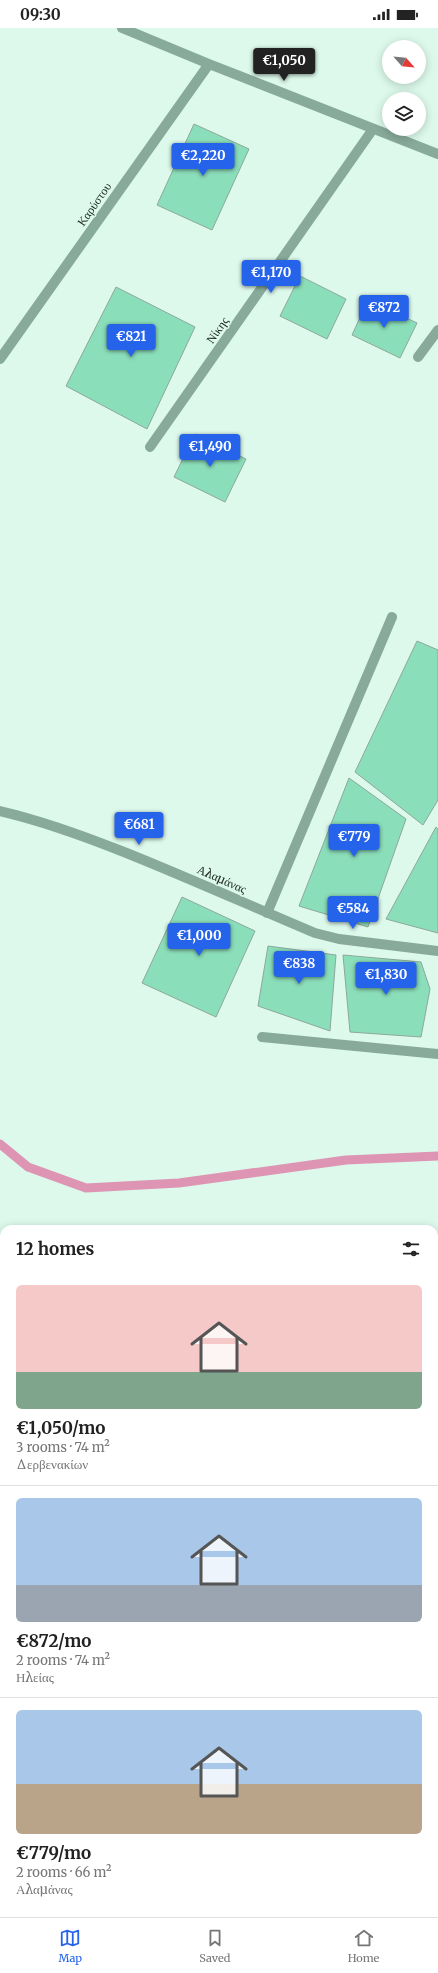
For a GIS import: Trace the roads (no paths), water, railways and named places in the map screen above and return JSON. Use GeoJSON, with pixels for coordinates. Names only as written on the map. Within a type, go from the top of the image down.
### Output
{"type":"FeatureCollection","features":[{"type":"Feature","properties":{"kind":"street"},"geometry":{"type":"LineString","coordinates":[[122,28],[209,64],[438,154]]}},
{"type":"Feature","properties":{"kind":"street","name":"Καρύστου"},"geometry":{"type":"LineString","coordinates":[[0,359],[209,64]]}},
{"type":"Feature","properties":{"kind":"street","name":"Νίκης"},"geometry":{"type":"LineString","coordinates":[[150,447],[373,129]]}},
{"type":"Feature","properties":{"kind":"street"},"geometry":{"type":"LineString","coordinates":[[418,357],[438,330]]}},
{"type":"Feature","properties":{"kind":"street"},"geometry":{"type":"LineString","coordinates":[[267,913],[392,617]]}},
{"type":"Feature","properties":{"kind":"street","name":"Αλαμάνας"},"geometry":{"type":"LineString","coordinates":[[0,811],[24,816],[86,837],[172,871],[315,933],[339,939],[438,951]]}},
{"type":"Feature","properties":{"kind":"street"},"geometry":{"type":"LineString","coordinates":[[262,1037],[438,1054]]}},
{"type":"Feature","properties":{"kind":"waterway"},"geometry":{"type":"LineString","coordinates":[[0,1144],[28,1167],[86,1188],[179,1183],[346,1160],[438,1156]]}}]}
